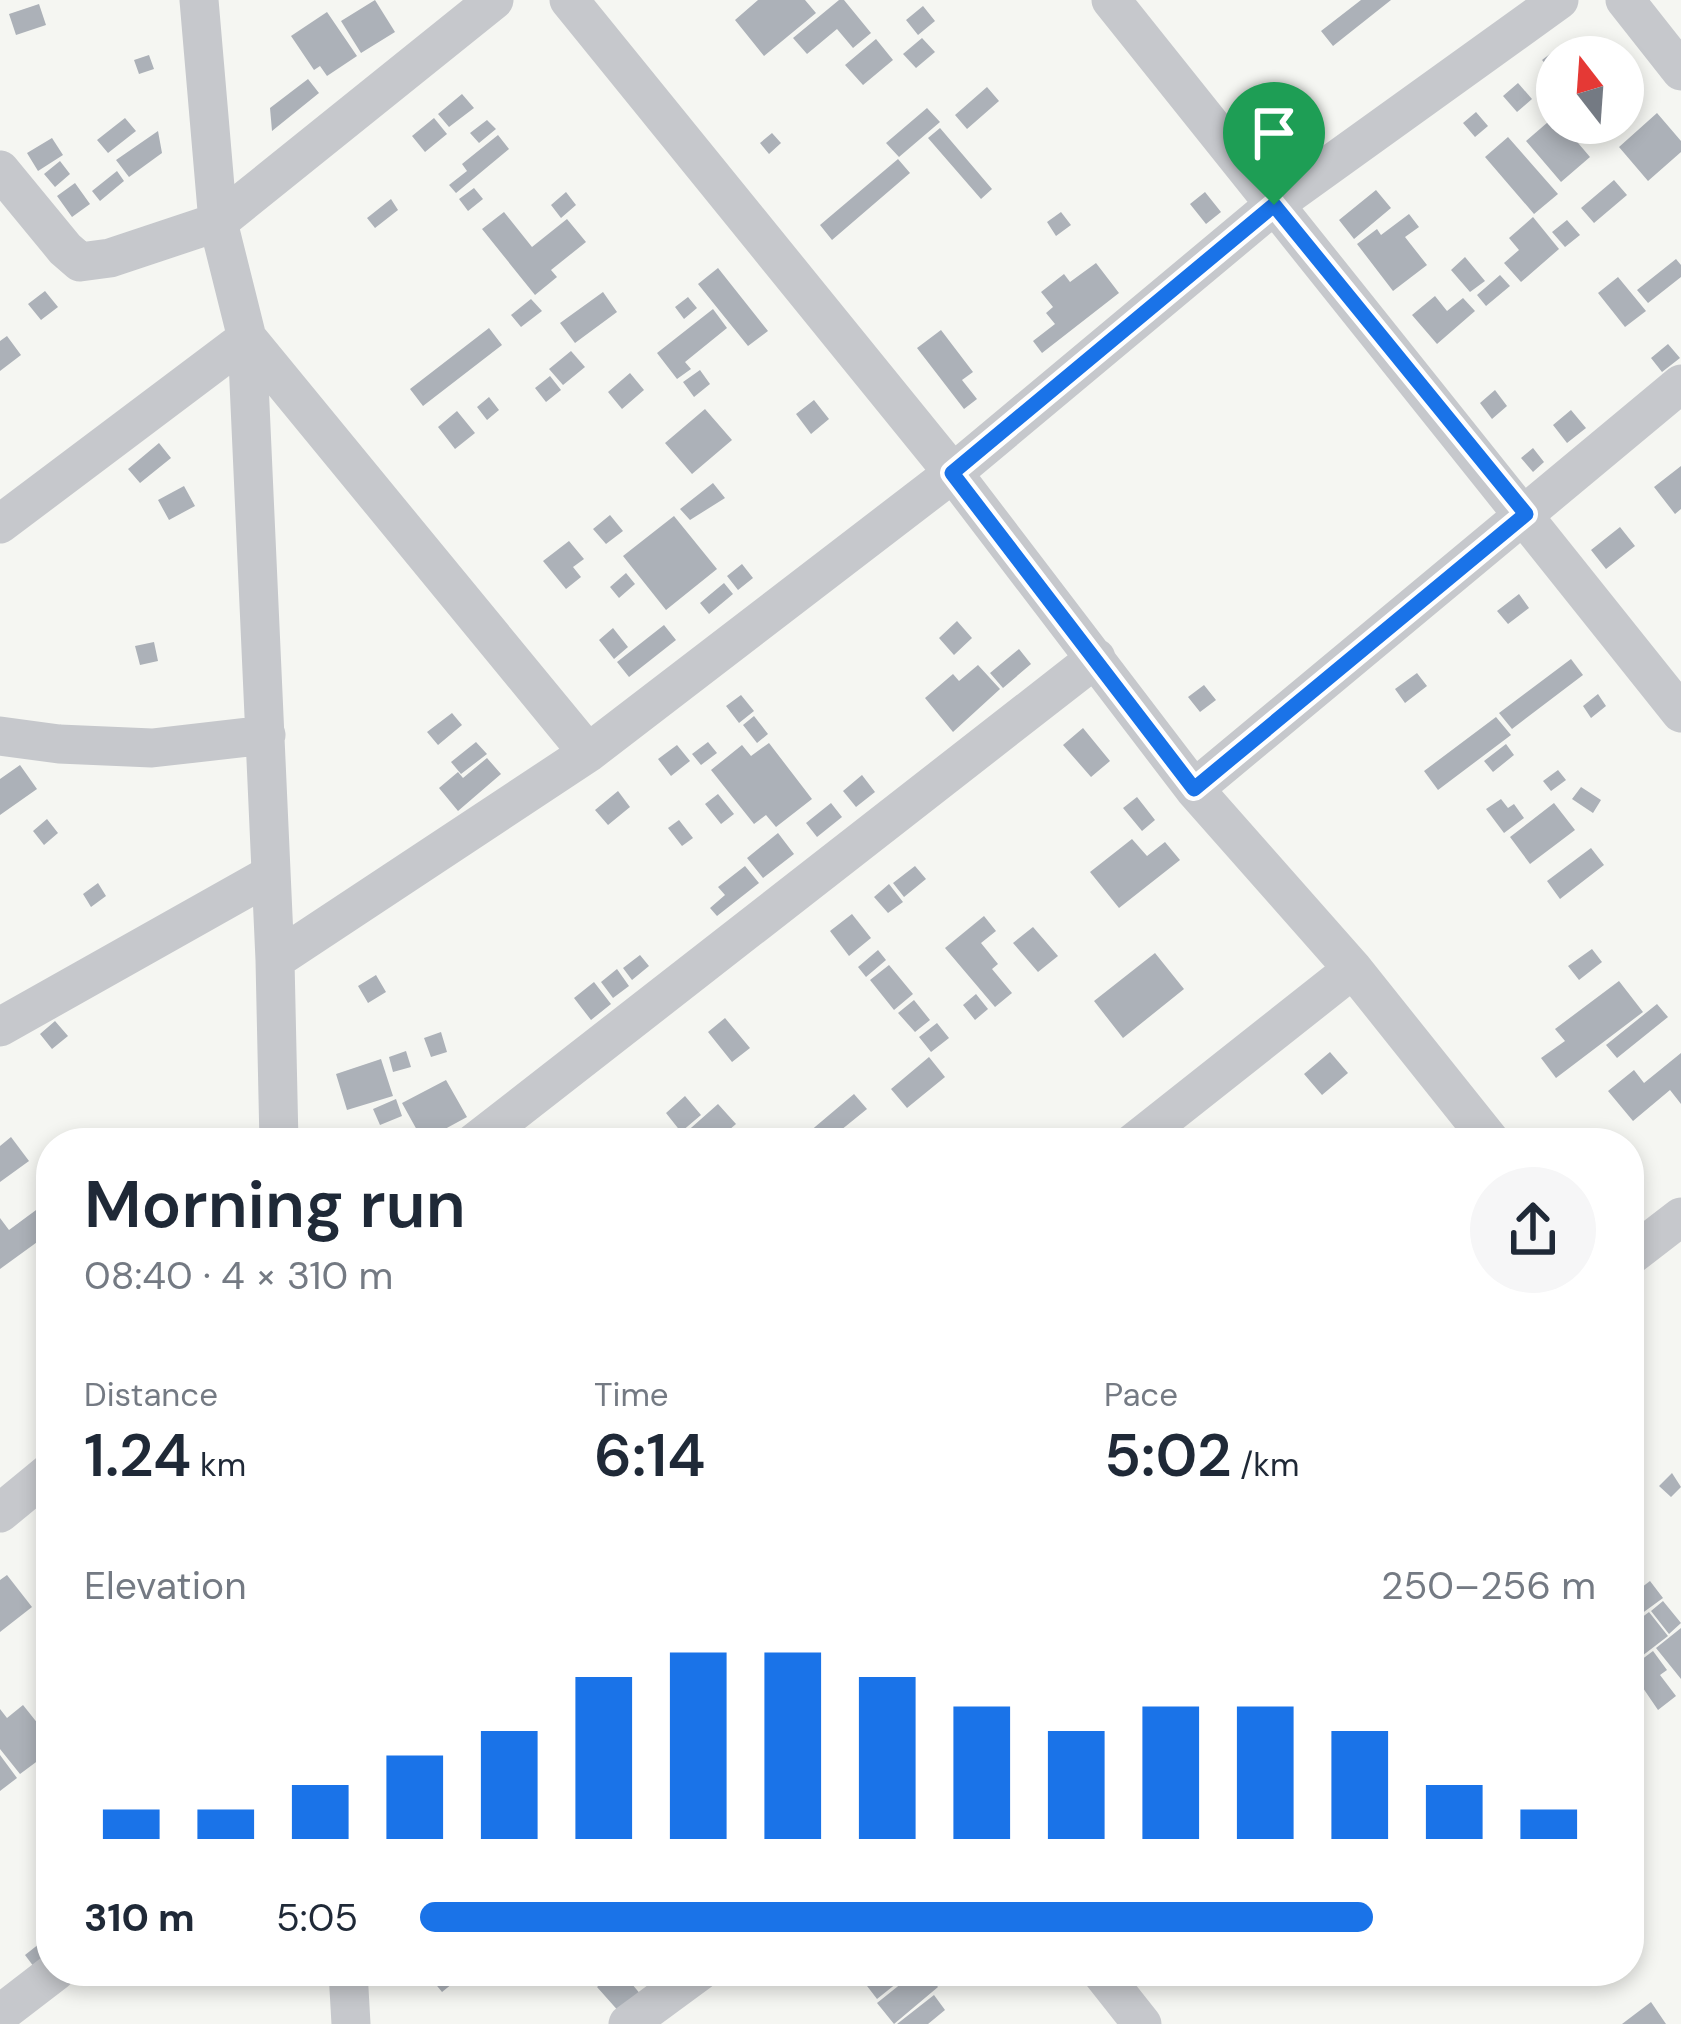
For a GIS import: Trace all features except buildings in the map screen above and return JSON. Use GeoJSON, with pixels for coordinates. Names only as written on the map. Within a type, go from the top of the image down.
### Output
{"type":"FeatureCollection","features":[{"type":"Feature","properties":{"kind":"street"},"geometry":{"type":"LineString","coordinates":[[199,0],[218,222],[247,338],[279,1128]]}},
{"type":"Feature","properties":{"kind":"street"},"geometry":{"type":"LineString","coordinates":[[0,170],[80,262],[110,258],[218,222],[494,0]]}},
{"type":"Feature","properties":{"kind":"street"},"geometry":{"type":"LineString","coordinates":[[569,0],[952,473],[1194,789],[1353,969],[1480,1128]]}},
{"type":"Feature","properties":{"kind":"street"},"geometry":{"type":"LineString","coordinates":[[1111,0],[1681,713]]}},
{"type":"Feature","properties":{"kind":"street"},"geometry":{"type":"LineString","coordinates":[[275,960],[588,753],[952,473],[1274,205],[1559,0]]}},
{"type":"Feature","properties":{"kind":"street"},"geometry":{"type":"LineString","coordinates":[[1625,0],[1681,70]]}},
{"type":"Feature","properties":{"kind":"street"},"geometry":{"type":"LineString","coordinates":[[0,524],[247,338]]}},
{"type":"Feature","properties":{"kind":"street"},"geometry":{"type":"LineString","coordinates":[[247,338],[588,753]]}},
{"type":"Feature","properties":{"kind":"street"},"geometry":{"type":"LineString","coordinates":[[1194,789],[1681,383]]}},
{"type":"Feature","properties":{"kind":"street"},"geometry":{"type":"LineString","coordinates":[[493,1128],[1096,658]]}},
{"type":"Feature","properties":{"kind":"street"},"geometry":{"type":"LineString","coordinates":[[0,736],[152,748],[266,735]]}},
{"type":"Feature","properties":{"kind":"street"},"geometry":{"type":"LineString","coordinates":[[0,1027],[270,875]]}},
{"type":"Feature","properties":{"kind":"street"},"geometry":{"type":"LineString","coordinates":[[1151,1128],[1353,969]]}},
{"type":"Feature","properties":{"kind":"street"},"geometry":{"type":"LineString","coordinates":[[1644,1245],[1681,1216]]}},
{"type":"Feature","properties":{"kind":"street"},"geometry":{"type":"LineString","coordinates":[[0,1513],[36,1483]]}},
{"type":"Feature","properties":{"kind":"street"},"geometry":{"type":"LineString","coordinates":[[0,2014],[36,1986]]}},
{"type":"Feature","properties":{"kind":"street"},"geometry":{"type":"LineString","coordinates":[[349,1986],[351,2024]]}},
{"type":"Feature","properties":{"kind":"street"},"geometry":{"type":"LineString","coordinates":[[628,2024],[680,1986]]}},
{"type":"Feature","properties":{"kind":"street"},"geometry":{"type":"LineString","coordinates":[[1112,1986],[1142,2024]]}},
{"type":"Feature","properties":{"kind":"route"},"geometry":{"type":"LineString","coordinates":[[1274,205],[1526,514],[1194,789],[952,473],[1274,205]]}}]}
